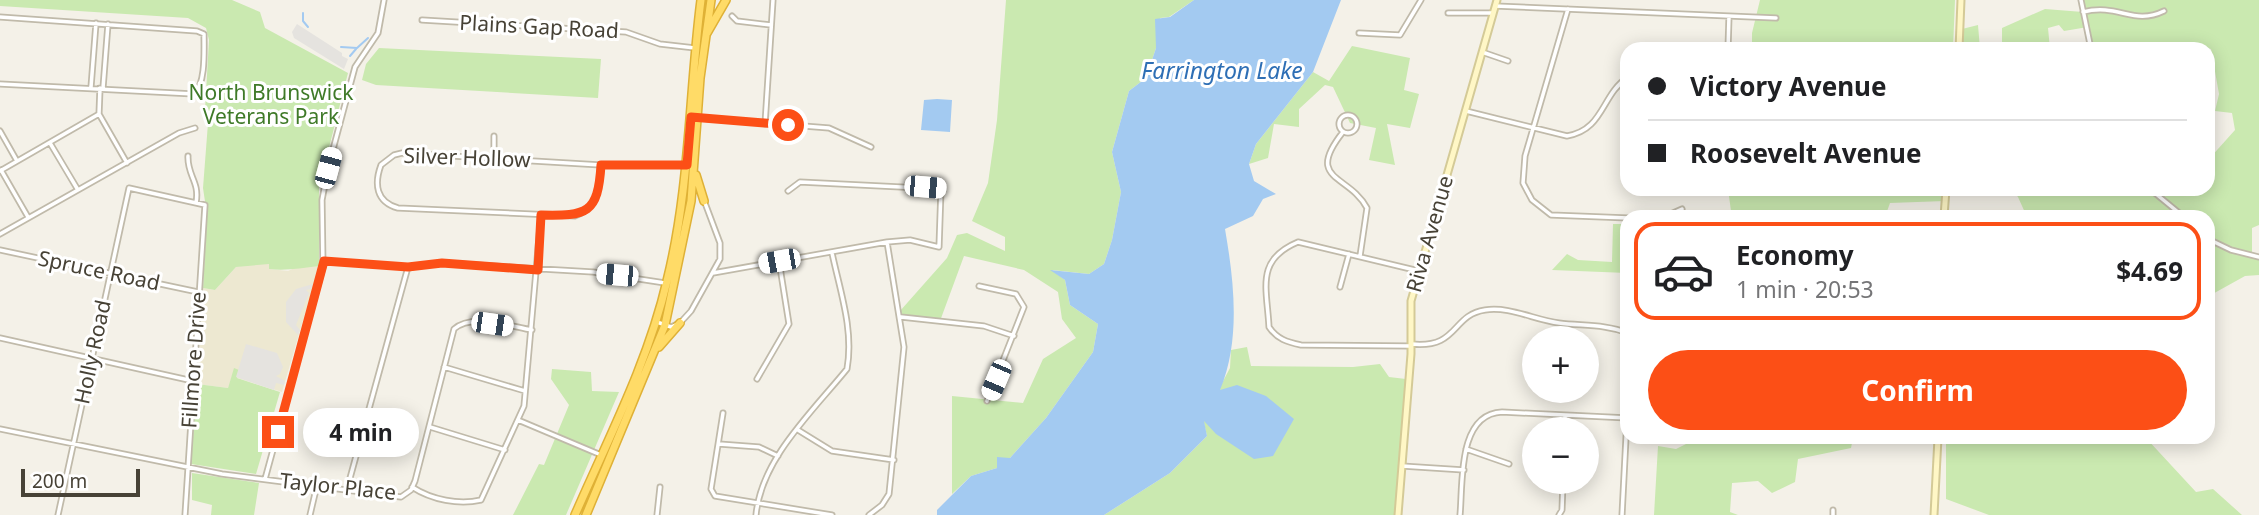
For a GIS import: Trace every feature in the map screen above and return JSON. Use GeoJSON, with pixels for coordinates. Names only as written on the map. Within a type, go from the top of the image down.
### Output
{"type":"FeatureCollection","features":[{"type":"Feature","properties":{"kind":"highway"},"geometry":{"type":"LineString","coordinates":[[586,515],[665,325],[691,201],[694,171],[695,47],[701,0]]}},
{"type":"Feature","properties":{"kind":"highway"},"geometry":{"type":"LineString","coordinates":[[575,515],[656,323],[667,283],[711,0]]}},
{"type":"Feature","properties":{"kind":"highway"},"geometry":{"type":"LineString","coordinates":[[704,36],[726,0]]}},
{"type":"Feature","properties":{"kind":"highway"},"geometry":{"type":"LineString","coordinates":[[694,171],[704,201]]}},
{"type":"Feature","properties":{"kind":"highway"},"geometry":{"type":"LineString","coordinates":[[691,201],[697,197],[704,201]]}},
{"type":"Feature","properties":{"kind":"highway"},"geometry":{"type":"LineString","coordinates":[[654,353],[680,323]]}},
{"type":"Feature","properties":{"kind":"street"},"geometry":{"type":"LineString","coordinates":[[265,479],[324,261],[324,188],[353,74],[377,33],[384,0]]}},
{"type":"Feature","properties":{"kind":"street"},"geometry":{"type":"LineString","coordinates":[[765,124],[773,0]]}},
{"type":"Feature","properties":{"kind":"street"},"geometry":{"type":"LineString","coordinates":[[1359,33],[1400,34],[1421,0]]}},
{"type":"Feature","properties":{"kind":"street"},"geometry":{"type":"LineString","coordinates":[[1959,42],[1961,0]]}},
{"type":"Feature","properties":{"kind":"street"},"geometry":{"type":"LineString","coordinates":[[2081,0],[2089,42]]}},
{"type":"Feature","properties":{"kind":"street"},"geometry":{"type":"LineString","coordinates":[[1496,3],[1568,9],[1776,18]]}},
{"type":"Feature","properties":{"kind":"street","name":"Riva Avenue"},"geometry":{"type":"LineString","coordinates":[[1398,515],[1411,345],[1410,301],[1496,3]]}},
{"type":"Feature","properties":{"kind":"street"},"geometry":{"type":"LineString","coordinates":[[2083,12],[2111,8],[2145,18],[2164,11]]}},
{"type":"Feature","properties":{"kind":"street"},"geometry":{"type":"LineString","coordinates":[[1568,9],[1525,156],[1522,183],[1538,206],[1551,215],[1620,218]]}},
{"type":"Feature","properties":{"kind":"street"},"geometry":{"type":"LineString","coordinates":[[1448,13],[1492,13]]}},
{"type":"Feature","properties":{"kind":"street"},"geometry":{"type":"LineString","coordinates":[[732,16],[737,20],[771,25]]}},
{"type":"Feature","properties":{"kind":"street"},"geometry":{"type":"LineString","coordinates":[[1728,42],[1729,16]]}},
{"type":"Feature","properties":{"kind":"street"},"geometry":{"type":"LineString","coordinates":[[0,17],[201,32],[204,42],[201,85],[196,94],[0,84]]}},
{"type":"Feature","properties":{"kind":"street","name":"Plains Gap Road"},"geometry":{"type":"LineString","coordinates":[[422,20],[626,32],[660,44],[695,47]]}},
{"type":"Feature","properties":{"kind":"street"},"geometry":{"type":"LineString","coordinates":[[91,87],[96,23]]}},
{"type":"Feature","properties":{"kind":"street"},"geometry":{"type":"LineString","coordinates":[[108,24],[99,114],[127,163]]}},
{"type":"Feature","properties":{"kind":"street"},"geometry":{"type":"LineString","coordinates":[[1482,52],[1508,61]]}},
{"type":"Feature","properties":{"kind":"street"},"geometry":{"type":"LineString","coordinates":[[1466,111],[1567,136],[1587,130],[1599,120],[1615,85],[1620,82]]}},
{"type":"Feature","properties":{"kind":"street"},"geometry":{"type":"LineString","coordinates":[[28,218],[0,171],[99,114]]}},
{"type":"Feature","properties":{"kind":"street"},"geometry":{"type":"LineString","coordinates":[[1343,132],[1339,127],[1340,119],[1345,116],[1353,117],[1356,121],[1355,130],[1343,132],[1331,146],[1327,161],[1332,176],[1356,191],[1367,208],[1360,256]]}},
{"type":"Feature","properties":{"kind":"street"},"geometry":{"type":"LineString","coordinates":[[694,118],[829,128],[871,147]]}},
{"type":"Feature","properties":{"kind":"street"},"geometry":{"type":"LineString","coordinates":[[0,234],[179,133],[195,128]]}},
{"type":"Feature","properties":{"kind":"street"},"geometry":{"type":"LineString","coordinates":[[0,131],[17,161]]}},
{"type":"Feature","properties":{"kind":"street"},"geometry":{"type":"LineString","coordinates":[[494,136],[494,159]]}},
{"type":"Feature","properties":{"kind":"street"},"geometry":{"type":"LineString","coordinates":[[50,143],[78,190]]}},
{"type":"Feature","properties":{"kind":"street","name":"Silver Hollow"},"geometry":{"type":"LineString","coordinates":[[601,165],[599,189],[590,208],[575,216],[398,208],[381,198],[377,189],[380,165],[394,155],[601,165],[687,165]]}},
{"type":"Feature","properties":{"kind":"street"},"geometry":{"type":"LineString","coordinates":[[188,156],[188,169],[198,188],[196,203]]}},
{"type":"Feature","properties":{"kind":"street"},"geometry":{"type":"LineString","coordinates":[[713,273],[887,242],[910,240],[939,247],[942,189],[800,182],[788,191]]}},
{"type":"Feature","properties":{"kind":"street","name":"Holly Road"},"geometry":{"type":"LineString","coordinates":[[58,515],[129,188],[196,203]]}},
{"type":"Feature","properties":{"kind":"street"},"geometry":{"type":"LineString","coordinates":[[2158,196],[2176,210]]}},
{"type":"Feature","properties":{"kind":"street"},"geometry":{"type":"LineString","coordinates":[[656,323],[680,323],[713,273],[720,249],[704,201]]}},
{"type":"Feature","properties":{"kind":"street","name":"Fillmore Drive"},"geometry":{"type":"LineString","coordinates":[[185,515],[205,205],[196,203]]}},
{"type":"Feature","properties":{"kind":"street"},"geometry":{"type":"LineString","coordinates":[[429,426],[505,450],[518,420],[526,391],[541,215]]}},
{"type":"Feature","properties":{"kind":"street"},"geometry":{"type":"LineString","coordinates":[[869,515],[882,505],[889,494],[904,346],[887,242]]}},
{"type":"Feature","properties":{"kind":"street"},"geometry":{"type":"LineString","coordinates":[[1419,271],[1298,242],[1275,254],[1268,269],[1269,327],[1274,335],[1301,345],[1428,346],[1442,342],[1473,314],[1486,309],[1620,331]]}},
{"type":"Feature","properties":{"kind":"street"},"geometry":{"type":"LineString","coordinates":[[2215,242],[2231,250],[2259,257]]}},
{"type":"Feature","properties":{"kind":"street","name":"Spruce Road"},"geometry":{"type":"LineString","coordinates":[[0,250],[198,292]]}},
{"type":"Feature","properties":{"kind":"street"},"geometry":{"type":"LineString","coordinates":[[756,515],[758,503],[778,456],[847,369],[850,354],[848,323],[832,253]]}},
{"type":"Feature","properties":{"kind":"street"},"geometry":{"type":"LineString","coordinates":[[1340,287],[1349,254]]}},
{"type":"Feature","properties":{"kind":"street"},"geometry":{"type":"LineString","coordinates":[[324,261],[408,267],[442,263],[617,275],[667,283]]}},
{"type":"Feature","properties":{"kind":"street"},"geometry":{"type":"LineString","coordinates":[[757,379],[789,324],[779,261]]}},
{"type":"Feature","properties":{"kind":"street"},"geometry":{"type":"LineString","coordinates":[[347,489],[408,267]]}},
{"type":"Feature","properties":{"kind":"street"},"geometry":{"type":"LineString","coordinates":[[979,286],[1016,294],[1024,307],[987,401]]}},
{"type":"Feature","properties":{"kind":"street"},"geometry":{"type":"LineString","coordinates":[[901,317],[954,321],[1014,336]]}},
{"type":"Feature","properties":{"kind":"street"},"geometry":{"type":"LineString","coordinates":[[412,487],[454,329],[465,322],[532,330]]}},
{"type":"Feature","properties":{"kind":"street"},"geometry":{"type":"LineString","coordinates":[[0,338],[192,381]]}},
{"type":"Feature","properties":{"kind":"street"},"geometry":{"type":"LineString","coordinates":[[444,367],[526,391]]}},
{"type":"Feature","properties":{"kind":"street"},"geometry":{"type":"LineString","coordinates":[[723,413],[711,489],[713,494],[719,498],[832,515]]}},
{"type":"Feature","properties":{"kind":"street"},"geometry":{"type":"LineString","coordinates":[[1460,515],[1466,449],[1473,431],[1485,417],[1494,413],[1620,418]]}},
{"type":"Feature","properties":{"kind":"street"},"geometry":{"type":"LineString","coordinates":[[518,420],[601,455]]}},
{"type":"Feature","properties":{"kind":"street","name":"Taylor Place"},"geometry":{"type":"LineString","coordinates":[[0,429],[187,467],[394,498],[404,496],[412,487],[430,497],[471,502],[481,500],[505,450]]}},
{"type":"Feature","properties":{"kind":"street"},"geometry":{"type":"LineString","coordinates":[[798,430],[832,451],[894,460]]}},
{"type":"Feature","properties":{"kind":"street"},"geometry":{"type":"LineString","coordinates":[[718,443],[759,447],[778,456]]}},
{"type":"Feature","properties":{"kind":"street"},"geometry":{"type":"LineString","coordinates":[[1622,515],[1626,444]]}},
{"type":"Feature","properties":{"kind":"street"},"geometry":{"type":"LineString","coordinates":[[1934,515],[1938,444]]}},
{"type":"Feature","properties":{"kind":"street"},"geometry":{"type":"LineString","coordinates":[[1466,449],[1509,464]]}},
{"type":"Feature","properties":{"kind":"street"},"geometry":{"type":"LineString","coordinates":[[1402,466],[1464,470]]}},
{"type":"Feature","properties":{"kind":"street"},"geometry":{"type":"LineString","coordinates":[[310,515],[317,485]]}},
{"type":"Feature","properties":{"kind":"street"},"geometry":{"type":"LineString","coordinates":[[657,515],[660,488]]}},
{"type":"Feature","properties":{"kind":"street"},"geometry":{"type":"LineString","coordinates":[[1559,515],[1562,510],[1563,494]]}},
{"type":"Feature","properties":{"kind":"shaded area"},"geometry":{"type":"Polygon","coordinates":[[[297,24],[342,53],[342,56],[348,59],[344,69],[294,38],[292,32],[297,24]]]}},
{"type":"Feature","properties":{"kind":"shaded area"},"geometry":{"type":"Polygon","coordinates":[[[256,263],[269,264],[269,269],[288,271],[299,266],[319,266],[282,392],[232,376],[228,388],[197,384],[203,288],[215,290],[236,267],[256,263]]]}},
{"type":"Feature","properties":{"kind":"shaded area"},"geometry":{"type":"Polygon","coordinates":[[[313,284],[311,289],[306,290],[309,293],[296,325],[300,330],[298,335],[286,322],[286,302],[296,289],[313,284]]]}},
{"type":"Feature","properties":{"kind":"shaded area"},"geometry":{"type":"Polygon","coordinates":[[[246,344],[277,353],[283,367],[276,376],[285,381],[284,385],[276,383],[274,390],[236,377],[246,344]]]}},
{"type":"Feature","properties":{"kind":"green space","name":"North Brunswick Veterans Park"},"geometry":{"type":"Polygon","coordinates":[[[0,0],[232,0],[260,12],[265,28],[348,73],[319,187],[319,266],[281,270],[269,269],[269,264],[236,267],[215,290],[203,288],[207,215],[203,188],[208,123],[205,110],[209,40],[206,28],[188,18],[0,6],[0,0]]]}},
{"type":"Feature","properties":{"kind":"green space"},"geometry":{"type":"Polygon","coordinates":[[[1006,0],[1194,0],[1169,17],[1160,18],[1156,48],[1146,78],[1129,91],[1112,152],[1121,192],[1112,240],[1104,264],[1089,274],[1052,270],[1065,280],[1070,305],[1098,324],[1093,352],[1046,418],[1010,458],[997,468],[971,476],[952,494],[952,396],[1023,403],[1043,359],[1076,338],[1062,319],[1058,292],[1024,270],[964,256],[940,321],[902,318],[900,311],[947,258],[957,235],[967,233],[1005,251],[1005,237],[972,221],[988,183],[997,120],[1006,0]]]}},
{"type":"Feature","properties":{"kind":"green space"},"geometry":{"type":"Polygon","coordinates":[[[1760,0],[1955,0],[1953,42],[1752,42],[1760,0]]]}},
{"type":"Feature","properties":{"kind":"green space"},"geometry":{"type":"Polygon","coordinates":[[[2081,0],[2259,0],[2259,225],[2252,228],[2252,256],[2259,257],[2259,275],[2245,276],[2215,293],[2215,210],[2024,210],[2017,196],[2215,196],[2215,152],[2235,130],[2232,113],[2215,111],[2219,94],[2215,72],[2215,42],[2091,42],[2088,27],[2064,31],[2059,25],[2048,28],[2049,42],[2002,42],[2002,28],[2045,9],[2083,12],[2081,0]]]}},
{"type":"Feature","properties":{"kind":"green space"},"geometry":{"type":"Polygon","coordinates":[[[1978,25],[1979,42],[1958,42],[1958,30],[1978,25]]]}},
{"type":"Feature","properties":{"kind":"green space"},"geometry":{"type":"Polygon","coordinates":[[[1352,46],[1410,58],[1404,90],[1419,94],[1410,128],[1387,124],[1395,165],[1369,160],[1376,128],[1350,123],[1333,87],[1325,85],[1299,109],[1299,127],[1274,124],[1268,158],[1249,164],[1256,144],[1313,72],[1329,81],[1352,46]]]}},
{"type":"Feature","properties":{"kind":"green space"},"geometry":{"type":"Polygon","coordinates":[[[379,48],[601,59],[598,98],[376,85],[362,80],[366,64],[379,48]]]}},
{"type":"Feature","properties":{"kind":"green space"},"geometry":{"type":"Polygon","coordinates":[[[1729,196],[1945,196],[1945,201],[1890,203],[1888,210],[1731,210],[1729,196]]]}},
{"type":"Feature","properties":{"kind":"green space"},"geometry":{"type":"Polygon","coordinates":[[[1613,224],[1620,224],[1620,273],[1552,270],[1567,254],[1578,260],[1612,262],[1613,224]]]}},
{"type":"Feature","properties":{"kind":"green space"},"geometry":{"type":"Polygon","coordinates":[[[1247,347],[1251,366],[1353,367],[1380,364],[1389,377],[1406,379],[1403,467],[1398,515],[1104,515],[1170,473],[1207,436],[1203,419],[1230,368],[1231,350],[1247,347]]]}},
{"type":"Feature","properties":{"kind":"green space"},"geometry":{"type":"Polygon","coordinates":[[[234,368],[239,370],[237,378],[280,392],[256,474],[191,464],[197,384],[228,388],[234,368]]]}},
{"type":"Feature","properties":{"kind":"green space"},"geometry":{"type":"Polygon","coordinates":[[[552,369],[591,372],[592,391],[619,392],[566,515],[513,515],[539,464],[544,465],[569,405],[551,379],[552,369]]]}},
{"type":"Feature","properties":{"kind":"green space"},"geometry":{"type":"Polygon","coordinates":[[[1686,444],[1852,444],[1851,448],[1798,459],[1795,482],[1772,493],[1758,481],[1732,483],[1730,512],[1738,515],[1654,515],[1658,446],[1676,449],[1686,444]]]}},
{"type":"Feature","properties":{"kind":"green space"},"geometry":{"type":"Polygon","coordinates":[[[1946,444],[2152,444],[2196,492],[2213,489],[2242,515],[1989,515],[1946,499],[1946,444]]]}},
{"type":"Feature","properties":{"kind":"green space"},"geometry":{"type":"Polygon","coordinates":[[[192,473],[259,483],[254,515],[211,515],[212,505],[192,500],[192,473]]]}},
{"type":"Feature","properties":{"kind":"water","name":"Farrington Lake"},"geometry":{"type":"Polygon","coordinates":[[[1194,0],[1341,0],[1313,72],[1256,144],[1249,164],[1254,181],[1276,194],[1263,199],[1253,216],[1225,229],[1234,310],[1231,351],[1220,390],[1237,385],[1266,396],[1294,419],[1273,456],[1254,459],[1216,434],[1204,421],[1207,436],[1170,473],[1104,515],[937,515],[937,510],[971,476],[997,468],[997,457],[1010,458],[1046,418],[1093,352],[1098,324],[1070,305],[1065,280],[1050,270],[1089,274],[1104,264],[1112,240],[1121,192],[1112,152],[1129,91],[1146,78],[1156,48],[1155,19],[1170,17],[1194,0]]]}},
{"type":"Feature","properties":{"kind":"water"},"geometry":{"type":"Polygon","coordinates":[[[924,100],[952,100],[950,132],[921,130],[924,100]]]}},
{"type":"Feature","properties":{"kind":"waterway"},"geometry":{"type":"LineString","coordinates":[[303,13],[303,21],[308,27]]}},
{"type":"Feature","properties":{"kind":"waterway"},"geometry":{"type":"LineString","coordinates":[[341,47],[357,48],[368,38]]}},
{"type":"Feature","properties":{"kind":"waterway"},"geometry":{"type":"LineString","coordinates":[[350,56],[356,49]]}},
{"type":"Feature","properties":{"kind":"route"},"geometry":{"type":"LineString","coordinates":[[278,432],[324,261],[408,267],[442,263],[538,270],[541,215],[575,216],[590,208],[597,198],[601,165],[687,165],[691,117],[788,125]]}}]}
